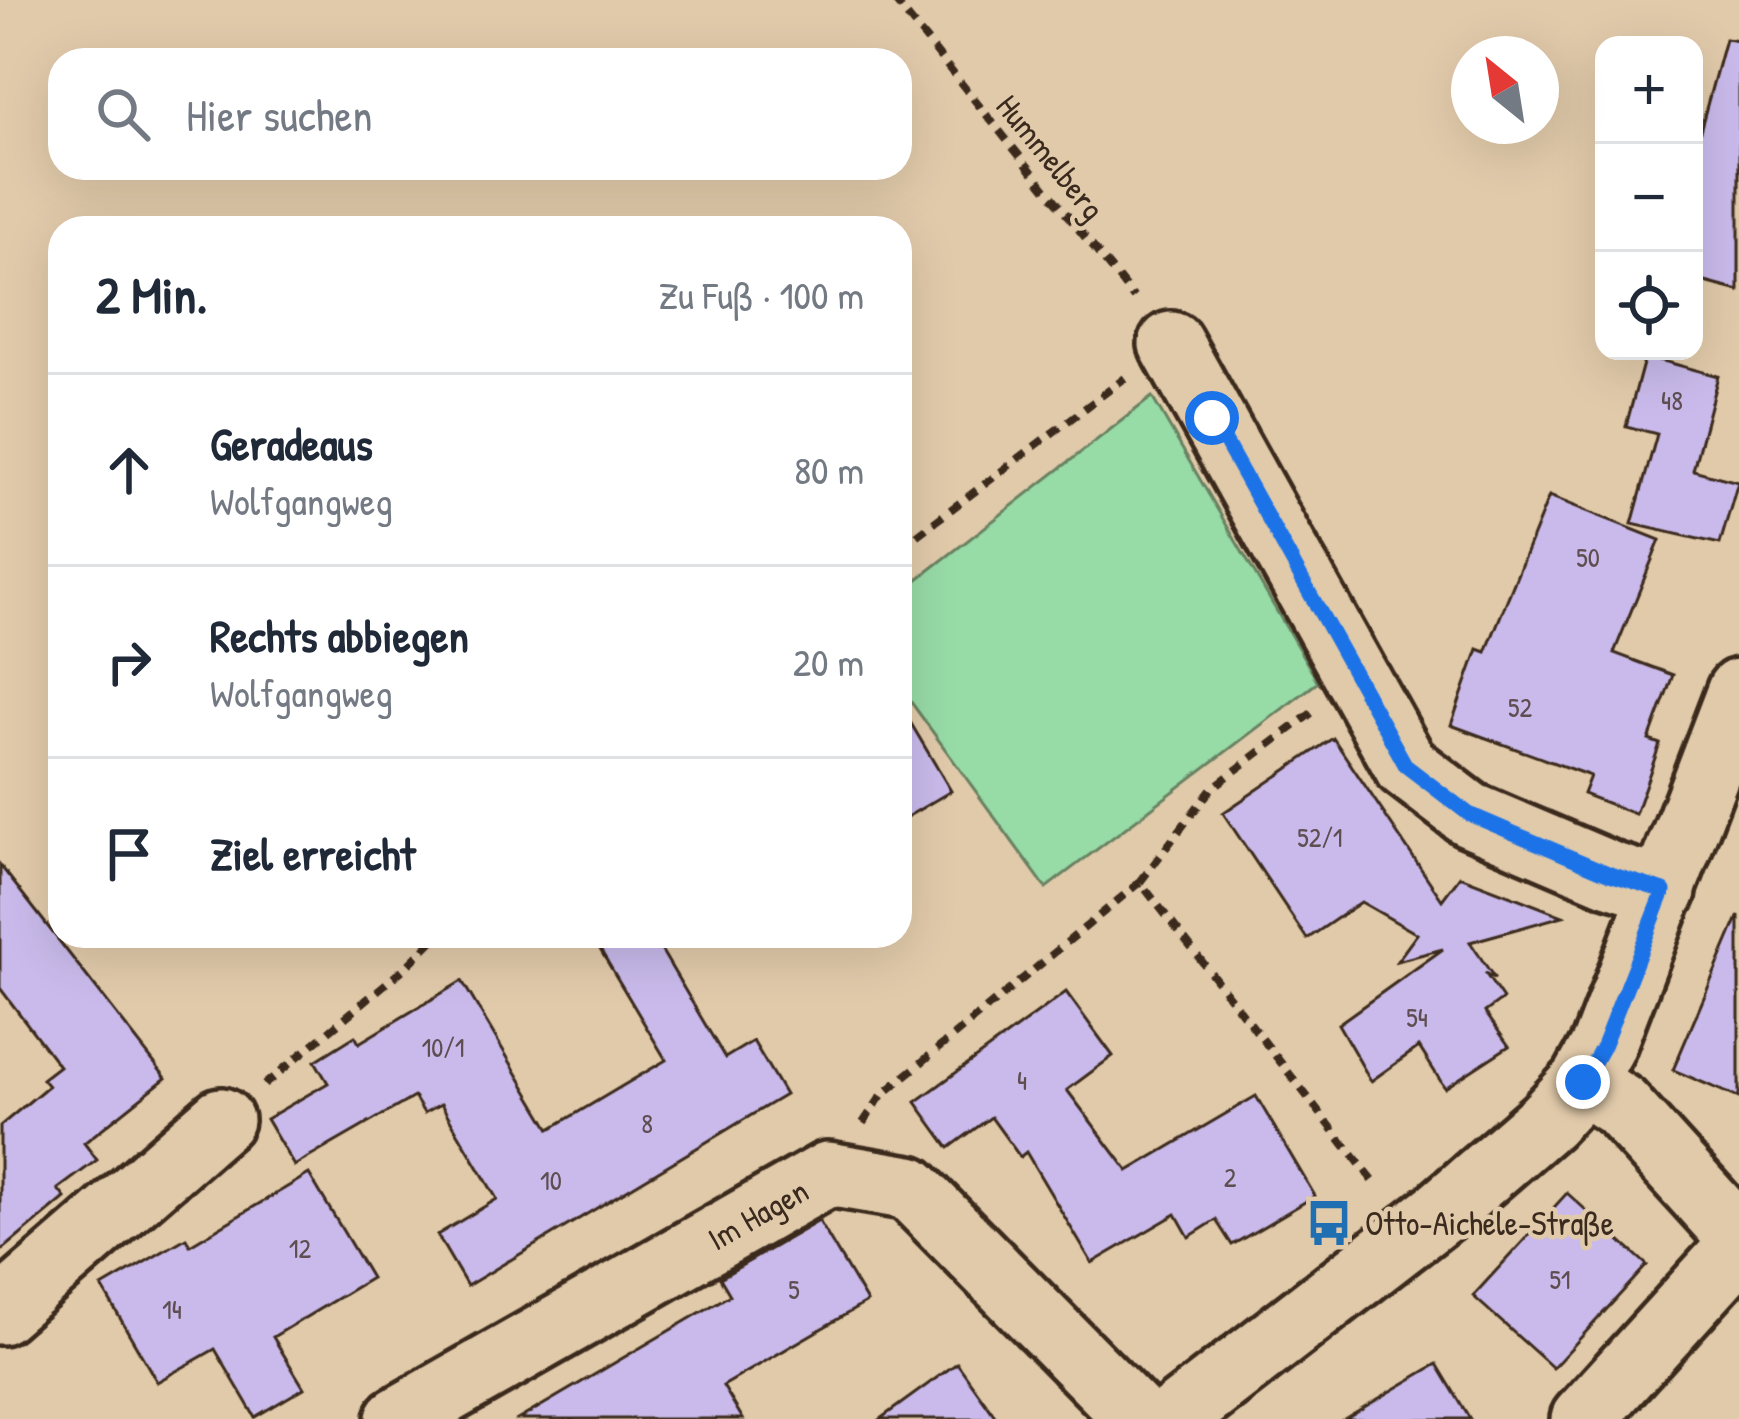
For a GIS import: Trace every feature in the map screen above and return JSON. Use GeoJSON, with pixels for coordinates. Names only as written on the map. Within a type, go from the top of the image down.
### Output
{"type":"FeatureCollection","features":[{"type":"Feature","properties":{"kind":"street"},"geometry":{"type":"LineString","coordinates":[[1171,344],[1406,766],[1469,814],[1610,874],[1664,891]]}},
{"type":"Feature","properties":{"kind":"street"},"geometry":{"type":"LineString","coordinates":[[1173,1419],[1442,1211],[1546,1121],[1583,1082],[1603,1046],[1739,691]]}},
{"type":"Feature","properties":{"kind":"street"},"geometry":{"type":"LineString","coordinates":[[1583,1082],[1620,1106],[1739,1237]]}},
{"type":"Feature","properties":{"kind":"street"},"geometry":{"type":"LineString","coordinates":[[0,1312],[221,1120]]}},
{"type":"Feature","properties":{"kind":"street","name":"Im Hagen"},"geometry":{"type":"LineString","coordinates":[[398,1419],[828,1174],[910,1188],[1138,1419]]}},
{"type":"Feature","properties":{"kind":"street"},"geometry":{"type":"LineString","coordinates":[[1583,1419],[1739,1247]]}},
{"type":"Feature","properties":{"kind":"path","name":"Hummelberg"},"geometry":{"type":"LineString","coordinates":[[893,0],[1171,344]]}},
{"type":"Feature","properties":{"kind":"path"},"geometry":{"type":"LineString","coordinates":[[912,539],[1171,344]]}},
{"type":"Feature","properties":{"kind":"path"},"geometry":{"type":"LineString","coordinates":[[828,1174],[883,1095],[1140,882],[1211,789],[1358,679]]}},
{"type":"Feature","properties":{"kind":"path"},"geometry":{"type":"LineString","coordinates":[[1140,882],[1377,1186]]}},
{"type":"Feature","properties":{"kind":"path"},"geometry":{"type":"LineString","coordinates":[[221,1120],[425,948]]}},
{"type":"Feature","properties":{"kind":"green space"},"geometry":{"type":"Polygon","coordinates":[[[1152,397],[1318,682],[1046,888],[912,704],[912,584],[1152,397]]]}},
{"type":"Feature","properties":{"kind":"building"},"geometry":{"type":"Polygon","coordinates":[[[1725,39],[1739,41],[1739,291],[1703,281],[1703,120],[1725,39]]]}},
{"type":"Feature","properties":{"kind":"building"},"geometry":{"type":"Polygon","coordinates":[[[1644,360],[1718,376],[1693,470],[1738,482],[1720,544],[1632,524],[1657,434],[1626,426],[1644,360]]]}},
{"type":"Feature","properties":{"kind":"building"},"geometry":{"type":"Polygon","coordinates":[[[1549,496],[1660,540],[1614,653],[1673,675],[1649,740],[1660,744],[1635,814],[1583,794],[1590,776],[1451,725],[1478,649],[1486,652],[1549,496]]]}},
{"type":"Feature","properties":{"kind":"building"},"geometry":{"type":"Polygon","coordinates":[[[912,725],[951,791],[912,814],[912,725]]]}},
{"type":"Feature","properties":{"kind":"building"},"geometry":{"type":"Polygon","coordinates":[[[1333,738],[1442,900],[1460,876],[1563,916],[1470,942],[1503,999],[1485,1012],[1509,1046],[1445,1088],[1419,1047],[1371,1081],[1338,1024],[1443,949],[1397,961],[1417,934],[1361,902],[1307,939],[1223,813],[1333,738]]]}},
{"type":"Feature","properties":{"kind":"building"},"geometry":{"type":"Polygon","coordinates":[[[0,865],[48,927],[48,948],[65,948],[166,1078],[84,1143],[97,1160],[58,1189],[65,1198],[0,1252],[0,1126],[48,1086],[42,1079],[59,1066],[0,988],[0,865]]]}},
{"type":"Feature","properties":{"kind":"building"},"geometry":{"type":"Polygon","coordinates":[[[1739,915],[1739,1098],[1673,1070],[1739,915]]]}},
{"type":"Feature","properties":{"kind":"building"},"geometry":{"type":"Polygon","coordinates":[[[599,948],[660,948],[725,1058],[753,1041],[785,1095],[467,1286],[437,1235],[497,1199],[441,1104],[424,1113],[414,1097],[294,1166],[266,1119],[328,1083],[315,1061],[355,1036],[359,1043],[462,981],[550,1129],[666,1060],[599,948]]]}},
{"type":"Feature","properties":{"kind":"building"},"geometry":{"type":"Polygon","coordinates":[[[1066,992],[1113,1056],[1067,1090],[1128,1171],[1256,1096],[1315,1196],[1232,1245],[1216,1220],[1189,1237],[1176,1214],[1092,1263],[1026,1152],[1020,1157],[991,1117],[949,1148],[916,1102],[1066,992]]]}},
{"type":"Feature","properties":{"kind":"building"},"geometry":{"type":"Polygon","coordinates":[[[309,1174],[371,1278],[273,1337],[304,1388],[255,1417],[215,1349],[157,1382],[102,1287],[186,1238],[190,1245],[309,1174]]]}},
{"type":"Feature","properties":{"kind":"building"},"geometry":{"type":"Polygon","coordinates":[[[1567,1193],[1647,1265],[1553,1368],[1473,1296],[1567,1193]]]}},
{"type":"Feature","properties":{"kind":"building"},"geometry":{"type":"Polygon","coordinates":[[[819,1221],[867,1302],[723,1386],[743,1419],[519,1419],[730,1295],[720,1278],[819,1221]]]}},
{"type":"Feature","properties":{"kind":"building"},"geometry":{"type":"Polygon","coordinates":[[[957,1363],[997,1419],[880,1419],[957,1363]]]}},
{"type":"Feature","properties":{"kind":"building"},"geometry":{"type":"Polygon","coordinates":[[[1437,1364],[1470,1419],[1344,1419],[1437,1364]]]}},
{"type":"Feature","properties":{"kind":"place","name":"Otto-Aichele-Straße"},"geometry":{"type":"Point","coordinates":[1329,1223]}},
{"type":"Feature","properties":{"kind":"route"},"geometry":{"type":"LineString","coordinates":[[1212,418],[1406,766],[1469,814],[1610,874],[1664,891],[1603,1046],[1583,1082]]}}]}
